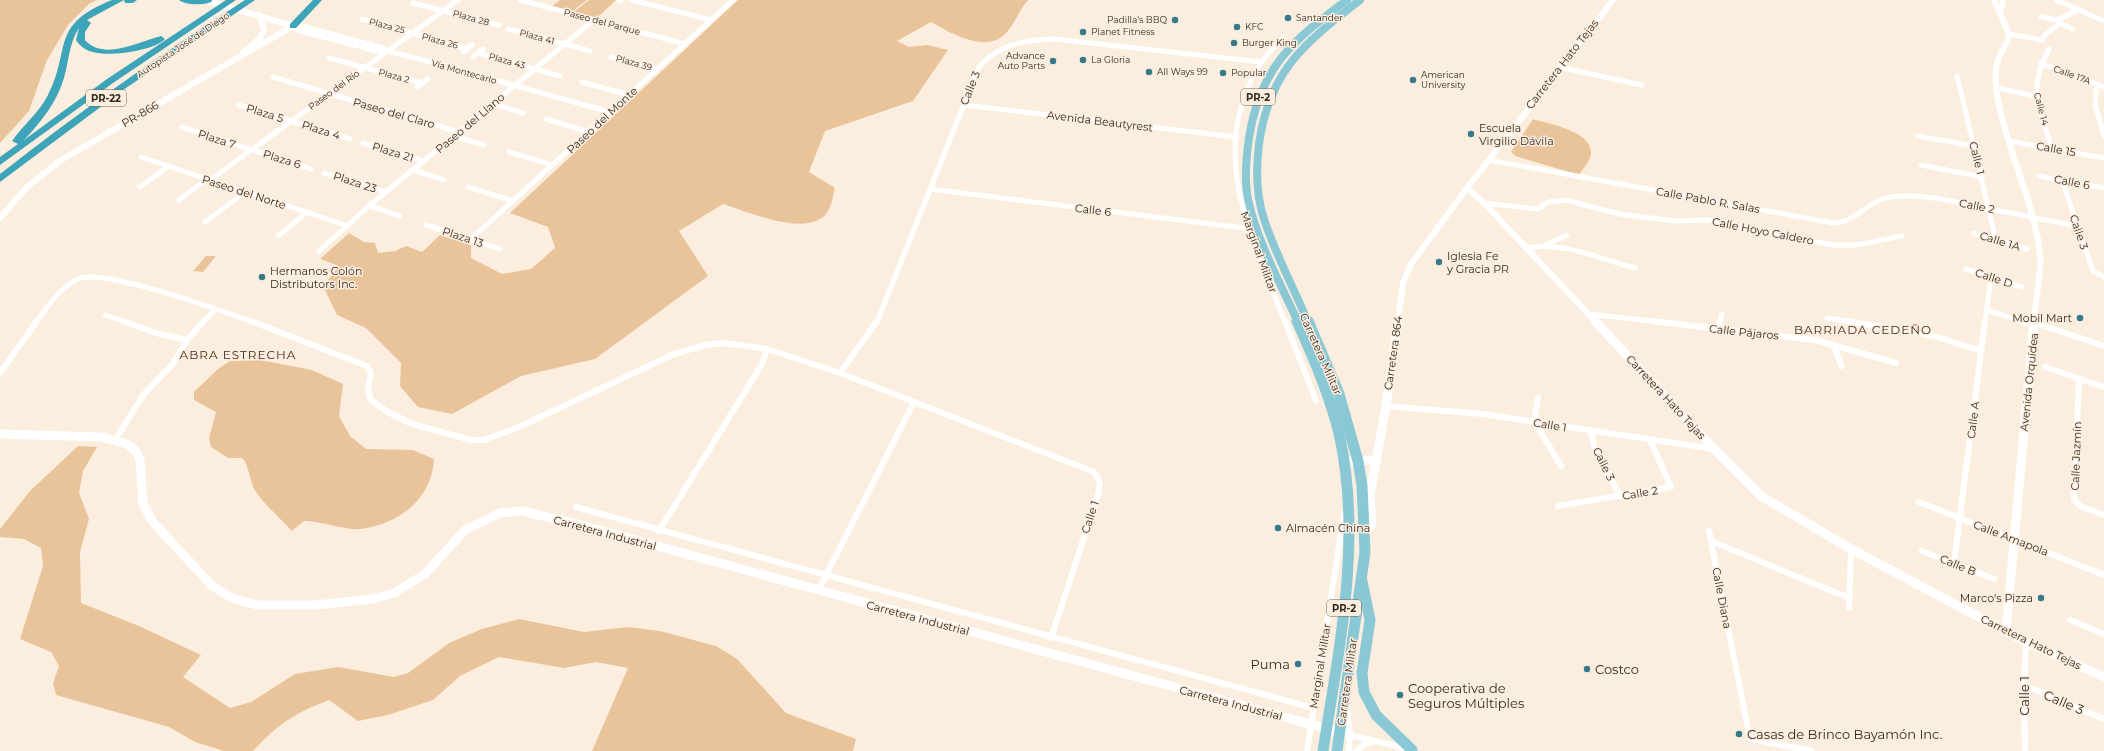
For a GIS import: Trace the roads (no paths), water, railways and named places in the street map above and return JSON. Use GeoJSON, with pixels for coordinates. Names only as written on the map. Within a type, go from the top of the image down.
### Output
{"type":"FeatureCollection","features":[{"type":"Feature","properties":{"kind":"highway"},"geometry":{"type":"LineString","coordinates":[[128,0],[101,12],[87,23],[81,32],[82,42],[89,48],[101,50],[133,48],[161,40],[206,21]]}},
{"type":"Feature","properties":{"kind":"highway"},"geometry":{"type":"LineString","coordinates":[[0,157],[25,133],[49,102],[59,80],[68,40],[77,25],[91,14],[128,0]]}},
{"type":"Feature","properties":{"kind":"highway"},"geometry":{"type":"LineString","coordinates":[[183,0],[206,1]]}},
{"type":"Feature","properties":{"kind":"highway","name":"Autopista José de Diego"},"geometry":{"type":"LineString","coordinates":[[0,179],[232,0]]}},
{"type":"Feature","properties":{"kind":"highway"},"geometry":{"type":"LineString","coordinates":[[0,170],[84,106],[206,21],[241,0]]}},
{"type":"Feature","properties":{"kind":"highway","name":"Autopista José de Diego"},"geometry":{"type":"LineString","coordinates":[[0,162],[110,80],[206,21],[251,0]]}},
{"type":"Feature","properties":{"kind":"highway"},"geometry":{"type":"LineString","coordinates":[[293,26],[318,0]]}},
{"type":"Feature","properties":{"kind":"main road","name":"Carretera Militar"},"geometry":{"type":"LineString","coordinates":[[1323,751],[1349,574],[1351,544],[1348,487],[1339,431],[1319,376],[1252,229],[1247,176],[1250,130],[1257,100],[1269,74],[1289,48],[1347,0]]}},
{"type":"Feature","properties":{"kind":"main road","name":"Carretera Militar"},"geometry":{"type":"LineString","coordinates":[[1337,751],[1345,733],[1345,691],[1365,552],[1364,509],[1358,461],[1339,394],[1268,230],[1260,206],[1256,176],[1260,131],[1268,98],[1284,70],[1298,51],[1360,0]]}},
{"type":"Feature","properties":{"kind":"main road"},"geometry":{"type":"LineString","coordinates":[[1361,579],[1368,598],[1370,625],[1362,682],[1365,696],[1373,712],[1414,750]]}},
{"type":"Feature","properties":{"kind":"street","name":"Plaza 28"},"geometry":{"type":"LineString","coordinates":[[421,0],[414,3],[499,25]]}},
{"type":"Feature","properties":{"kind":"street","name":"Paseo del Río"},"geometry":{"type":"LineString","coordinates":[[179,200],[252,150],[458,0]]}},
{"type":"Feature","properties":{"kind":"street","name":"Paseo del Parque"},"geometry":{"type":"LineString","coordinates":[[520,0],[529,1],[685,44]]}},
{"type":"Feature","properties":{"kind":"street"},"geometry":{"type":"LineString","coordinates":[[631,0],[711,20]]}},
{"type":"Feature","properties":{"kind":"street","name":"Paseo del Monte"},"geometry":{"type":"LineString","coordinates":[[471,239],[733,0]]}},
{"type":"Feature","properties":{"kind":"street","name":"Carretera Hato Tejas"},"geometry":{"type":"LineString","coordinates":[[1613,0],[1559,67],[1468,188],[1484,203],[1714,449],[1761,496],[1851,549],[2026,642],[2104,678]]}},
{"type":"Feature","properties":{"kind":"street"},"geometry":{"type":"LineString","coordinates":[[1994,0],[2009,34],[2042,40],[2058,22],[2078,10]]}},
{"type":"Feature","properties":{"kind":"street"},"geometry":{"type":"LineString","coordinates":[[2000,12],[2003,5],[2002,0]]}},
{"type":"Feature","properties":{"kind":"street"},"geometry":{"type":"LineString","coordinates":[[2056,0],[2104,21]]}},
{"type":"Feature","properties":{"kind":"street"},"geometry":{"type":"LineString","coordinates":[[206,1],[293,26]]}},
{"type":"Feature","properties":{"kind":"street"},"geometry":{"type":"LineString","coordinates":[[223,68],[260,38],[264,30],[259,15]]}},
{"type":"Feature","properties":{"kind":"street"},"geometry":{"type":"LineString","coordinates":[[2041,17],[2058,22],[2072,29]]}},
{"type":"Feature","properties":{"kind":"street","name":"Plaza 25"},"geometry":{"type":"LineString","coordinates":[[362,20],[412,33]]}},
{"type":"Feature","properties":{"kind":"street","name":"Paseo del Llano"},"geometry":{"type":"LineString","coordinates":[[318,251],[369,206],[594,20]]}},
{"type":"Feature","properties":{"kind":"street"},"geometry":{"type":"LineString","coordinates":[[494,28],[503,21]]}},
{"type":"Feature","properties":{"kind":"street","name":"Vía Montecarlo"},"geometry":{"type":"LineString","coordinates":[[293,26],[338,36],[383,48],[387,51]]}},
{"type":"Feature","properties":{"kind":"street","name":"Vía Montecarlo"},"geometry":{"type":"LineString","coordinates":[[293,26],[297,30],[375,51],[387,51],[610,112]]}},
{"type":"Feature","properties":{"kind":"street","name":"PR-866"},"geometry":{"type":"LineString","coordinates":[[0,218],[10,204],[39,176],[84,146],[256,50],[293,26]]}},
{"type":"Feature","properties":{"kind":"street"},"geometry":{"type":"LineString","coordinates":[[504,33],[513,26]]}},
{"type":"Feature","properties":{"kind":"street","name":"Plaza 41"},"geometry":{"type":"LineString","coordinates":[[508,29],[590,51]]}},
{"type":"Feature","properties":{"kind":"street","name":"Plaza 26"},"geometry":{"type":"LineString","coordinates":[[412,33],[468,49]]}},
{"type":"Feature","properties":{"kind":"street","name":"Avenida Orquídea"},"geometry":{"type":"LineString","coordinates":[[2006,631],[2035,325],[2040,254],[2032,218],[2009,140],[1996,88],[1996,67],[2000,54],[2009,40],[2009,34]]}},
{"type":"Feature","properties":{"kind":"street","name":"Marginal Militar"},"geometry":{"type":"LineString","coordinates":[[1283,38],[1261,62],[1244,96],[1236,137],[1234,162],[1237,190],[1316,401]]}},
{"type":"Feature","properties":{"kind":"street","name":"Calle 3"},"geometry":{"type":"LineString","coordinates":[[840,373],[877,322],[979,67],[986,57],[1005,46],[1028,40],[1054,39],[1261,62]]}},
{"type":"Feature","properties":{"kind":"street"},"geometry":{"type":"LineString","coordinates":[[463,52],[472,45]]}},
{"type":"Feature","properties":{"kind":"street","name":"Calle 14"},"geometry":{"type":"LineString","coordinates":[[2049,49],[2040,63],[2036,77],[2036,96],[2052,148]]}},
{"type":"Feature","properties":{"kind":"street"},"geometry":{"type":"LineString","coordinates":[[473,57],[483,50]]}},
{"type":"Feature","properties":{"kind":"street","name":"Plaza 43"},"geometry":{"type":"LineString","coordinates":[[478,53],[560,76]]}},
{"type":"Feature","properties":{"kind":"street","name":"Plaza 39"},"geometry":{"type":"LineString","coordinates":[[611,57],[657,69]]}},
{"type":"Feature","properties":{"kind":"street","name":"Plaza 2"},"geometry":{"type":"LineString","coordinates":[[329,58],[422,83]]}},
{"type":"Feature","properties":{"kind":"street","name":"Calle 17A"},"geometry":{"type":"LineString","coordinates":[[2040,63],[2104,87]]}},
{"type":"Feature","properties":{"kind":"street"},"geometry":{"type":"LineString","coordinates":[[1559,67],[1642,85]]}},
{"type":"Feature","properties":{"kind":"street","name":"Calle 1"},"geometry":{"type":"LineString","coordinates":[[1957,76],[1990,208],[1996,240]]}},
{"type":"Feature","properties":{"kind":"street","name":"Paseo del Claro"},"geometry":{"type":"LineString","coordinates":[[273,77],[459,132]]}},
{"type":"Feature","properties":{"kind":"street"},"geometry":{"type":"LineString","coordinates":[[417,87],[428,79]]}},
{"type":"Feature","properties":{"kind":"street"},"geometry":{"type":"LineString","coordinates":[[582,82],[629,95]]}},
{"type":"Feature","properties":{"kind":"street"},"geometry":{"type":"LineString","coordinates":[[2097,84],[2093,94],[2095,110],[2104,136]]}},
{"type":"Feature","properties":{"kind":"street"},"geometry":{"type":"LineString","coordinates":[[1996,88],[2036,96]]}},
{"type":"Feature","properties":{"kind":"street"},"geometry":{"type":"LineString","coordinates":[[493,104],[523,112]]}},
{"type":"Feature","properties":{"kind":"street","name":"Plaza 5"},"geometry":{"type":"LineString","coordinates":[[238,105],[292,121]]}},
{"type":"Feature","properties":{"kind":"street","name":"Avenida Beautyrest"},"geometry":{"type":"LineString","coordinates":[[964,105],[1236,137]]}},
{"type":"Feature","properties":{"kind":"street"},"geometry":{"type":"LineString","coordinates":[[546,119],[589,132]]}},
{"type":"Feature","properties":{"kind":"street","name":"Plaza 4"},"geometry":{"type":"LineString","coordinates":[[292,121],[350,139]]}},
{"type":"Feature","properties":{"kind":"street","name":"Plaza 7"},"geometry":{"type":"LineString","coordinates":[[182,127],[252,150]]}},
{"type":"Feature","properties":{"kind":"street"},"geometry":{"type":"LineString","coordinates":[[454,136],[484,145]]}},
{"type":"Feature","properties":{"kind":"street"},"geometry":{"type":"LineString","coordinates":[[1918,136],[1974,146]]}},
{"type":"Feature","properties":{"kind":"street","name":"Calle 15"},"geometry":{"type":"LineString","coordinates":[[2009,140],[2104,158]]}},
{"type":"Feature","properties":{"kind":"street","name":"Plaza 21"},"geometry":{"type":"LineString","coordinates":[[362,143],[424,162]]}},
{"type":"Feature","properties":{"kind":"street","name":"Plaza 6"},"geometry":{"type":"LineString","coordinates":[[252,150],[311,169]]}},
{"type":"Feature","properties":{"kind":"street"},"geometry":{"type":"LineString","coordinates":[[509,152],[552,165]]}},
{"type":"Feature","properties":{"kind":"street","name":"Paseo del Norte"},"geometry":{"type":"LineString","coordinates":[[141,157],[348,226]]}},
{"type":"Feature","properties":{"kind":"street","name":"Calle Pablo R. Salas"},"geometry":{"type":"LineString","coordinates":[[1489,160],[1833,223],[1841,223],[1852,219],[1870,206],[1888,197],[1921,195]]}},
{"type":"Feature","properties":{"kind":"street"},"geometry":{"type":"LineString","coordinates":[[1921,165],[1982,177]]}},
{"type":"Feature","properties":{"kind":"street"},"geometry":{"type":"LineString","coordinates":[[140,187],[169,166]]}},
{"type":"Feature","properties":{"kind":"street"},"geometry":{"type":"LineString","coordinates":[[413,170],[444,180]]}},
{"type":"Feature","properties":{"kind":"street","name":"Plaza 23"},"geometry":{"type":"LineString","coordinates":[[324,172],[386,192]]}},
{"type":"Feature","properties":{"kind":"street","name":"Calle 6"},"geometry":{"type":"LineString","coordinates":[[2039,176],[2104,188]]}},
{"type":"Feature","properties":{"kind":"street","name":"Calle 3"},"geometry":{"type":"LineString","coordinates":[[2062,180],[2092,271],[2104,277]]}},
{"type":"Feature","properties":{"kind":"street"},"geometry":{"type":"LineString","coordinates":[[468,187],[513,201]]}},
{"type":"Feature","properties":{"kind":"street","name":"Carretera 864"},"geometry":{"type":"LineString","coordinates":[[1365,534],[1372,524],[1370,495],[1386,406],[1403,283],[1411,264],[1468,188]]}},
{"type":"Feature","properties":{"kind":"street","name":"Calle 6"},"geometry":{"type":"LineString","coordinates":[[930,189],[1268,230]]}},
{"type":"Feature","properties":{"kind":"street"},"geometry":{"type":"LineString","coordinates":[[205,222],[245,192]]}},
{"type":"Feature","properties":{"kind":"street","name":"Calle 2"},"geometry":{"type":"LineString","coordinates":[[1921,195],[2076,226]]}},
{"type":"Feature","properties":{"kind":"street","name":"Calle Hoyo Caldero"},"geometry":{"type":"LineString","coordinates":[[1484,203],[1538,209],[1548,202],[1566,200],[1619,214],[1675,221],[1707,220],[1834,245],[1856,245],[1902,236]]}},
{"type":"Feature","properties":{"kind":"street"},"geometry":{"type":"LineString","coordinates":[[369,206],[400,216]]}},
{"type":"Feature","properties":{"kind":"street"},"geometry":{"type":"LineString","coordinates":[[278,236],[308,212]]}},
{"type":"Feature","properties":{"kind":"street","name":"Plaza 13"},"geometry":{"type":"LineString","coordinates":[[426,225],[500,249]]}},
{"type":"Feature","properties":{"kind":"street","name":"Calle 1A"},"geometry":{"type":"LineString","coordinates":[[1974,233],[2027,249]]}},
{"type":"Feature","properties":{"kind":"street"},"geometry":{"type":"LineString","coordinates":[[1545,246],[1567,235]]}},
{"type":"Feature","properties":{"kind":"street"},"geometry":{"type":"LineString","coordinates":[[1526,248],[1538,245],[1592,253],[1635,268]]}},
{"type":"Feature","properties":{"kind":"street","name":"Calle D"},"geometry":{"type":"LineString","coordinates":[[1966,269],[2022,287]]}},
{"type":"Feature","properties":{"kind":"street"},"geometry":{"type":"LineString","coordinates":[[0,373],[53,300],[78,278],[93,276],[123,281],[216,309],[187,340],[172,365],[144,394],[115,440]]}},
{"type":"Feature","properties":{"kind":"street","name":"Calle A"},"geometry":{"type":"LineString","coordinates":[[1954,563],[1991,277]]}},
{"type":"Feature","properties":{"kind":"street","name":"Calle 1"},"geometry":{"type":"LineString","coordinates":[[216,309],[310,342],[367,366],[371,373],[368,388],[370,399],[386,411],[412,424],[471,440],[484,440],[519,427],[674,354],[705,345],[722,343],[767,349],[840,373],[1094,472],[1100,482],[1098,495],[1051,638]]}},
{"type":"Feature","properties":{"kind":"street"},"geometry":{"type":"LineString","coordinates":[[1987,310],[2104,346]]}},
{"type":"Feature","properties":{"kind":"street","name":"Calle Pájaros"},"geometry":{"type":"LineString","coordinates":[[1588,314],[1815,340],[1833,344],[1896,364]]}},
{"type":"Feature","properties":{"kind":"street"},"geometry":{"type":"LineString","coordinates":[[1718,329],[1722,314]]}},
{"type":"Feature","properties":{"kind":"street"},"geometry":{"type":"LineString","coordinates":[[105,315],[156,333],[187,340]]}},
{"type":"Feature","properties":{"kind":"street"},"geometry":{"type":"LineString","coordinates":[[1827,318],[1934,336],[1981,351]]}},
{"type":"Feature","properties":{"kind":"street"},"geometry":{"type":"LineString","coordinates":[[1833,344],[1842,366]]}},
{"type":"Feature","properties":{"kind":"street"},"geometry":{"type":"LineString","coordinates":[[659,531],[762,364],[767,349]]}},
{"type":"Feature","properties":{"kind":"street"},"geometry":{"type":"LineString","coordinates":[[2046,367],[2104,387]]}},
{"type":"Feature","properties":{"kind":"street"},"geometry":{"type":"LineString","coordinates":[[1305,371],[1319,376]]}},
{"type":"Feature","properties":{"kind":"street","name":"Calle Jazmín"},"geometry":{"type":"LineString","coordinates":[[2079,379],[2074,499],[2080,506],[2104,515]]}},
{"type":"Feature","properties":{"kind":"street"},"geometry":{"type":"LineString","coordinates":[[1538,398],[1535,422],[1561,466]]}},
{"type":"Feature","properties":{"kind":"street"},"geometry":{"type":"LineString","coordinates":[[818,591],[914,402]]}},
{"type":"Feature","properties":{"kind":"street","name":"Calle 1"},"geometry":{"type":"LineString","coordinates":[[1386,406],[1483,414],[1714,449]]}},
{"type":"Feature","properties":{"kind":"street","name":"Calle 3"},"geometry":{"type":"LineString","coordinates":[[1591,431],[1594,446],[1620,496]]}},
{"type":"Feature","properties":{"kind":"street","name":"Carretera Industrial"},"geometry":{"type":"LineString","coordinates":[[0,434],[102,437],[127,444],[136,451],[140,460],[143,504],[153,522],[212,586],[234,599],[257,605],[316,605],[373,599],[394,593],[425,574],[465,530],[500,512],[522,511],[577,524],[818,591],[1311,724]]}},
{"type":"Feature","properties":{"kind":"street","name":"Calle 2"},"geometry":{"type":"LineString","coordinates":[[1558,506],[1671,487],[1650,440]]}},
{"type":"Feature","properties":{"kind":"street"},"geometry":{"type":"LineString","coordinates":[[1344,461],[1377,460]]}},
{"type":"Feature","properties":{"kind":"street","name":"Marginal Militar"},"geometry":{"type":"LineString","coordinates":[[1307,751],[1348,487]]}},
{"type":"Feature","properties":{"kind":"street","name":"Calle Amapola"},"geometry":{"type":"LineString","coordinates":[[1919,502],[2104,574]]}},
{"type":"Feature","properties":{"kind":"street"},"geometry":{"type":"LineString","coordinates":[[576,507],[1051,638],[1314,708]]}},
{"type":"Feature","properties":{"kind":"street"},"geometry":{"type":"LineString","coordinates":[[1709,531],[1711,541],[1849,598]]}},
{"type":"Feature","properties":{"kind":"street","name":"Calle Diana"},"geometry":{"type":"LineString","coordinates":[[1711,541],[1750,739],[1812,751]]}},
{"type":"Feature","properties":{"kind":"street"},"geometry":{"type":"LineString","coordinates":[[1849,608],[1851,549]]}},
{"type":"Feature","properties":{"kind":"street","name":"Calle B"},"geometry":{"type":"LineString","coordinates":[[1922,551],[1994,579]]}},
{"type":"Feature","properties":{"kind":"street"},"geometry":{"type":"LineString","coordinates":[[2070,620],[2104,634]]}},
{"type":"Feature","properties":{"kind":"street","name":"Calle 1"},"geometry":{"type":"LineString","coordinates":[[2025,751],[2024,685],[2026,642]]}},
{"type":"Feature","properties":{"kind":"street","name":"Calle 3"},"geometry":{"type":"LineString","coordinates":[[2024,685],[2104,719]]}},
{"type":"Feature","properties":{"kind":"street"},"geometry":{"type":"LineString","coordinates":[[1311,724],[1414,750]]}},
{"type":"Feature","properties":{"kind":"street"},"geometry":{"type":"LineString","coordinates":[[1345,733],[1349,751]]}},
{"type":"Feature","properties":{"kind":"street"},"geometry":{"type":"LineString","coordinates":[[1356,751],[1366,743],[1377,741]]}},
{"type":"Feature","properties":{"kind":"place","name":"Santander"},"geometry":{"type":"Point","coordinates":[1288,18]}},
{"type":"Feature","properties":{"kind":"place","name":"Padilla's BBQ"},"geometry":{"type":"Point","coordinates":[1175,20]}},
{"type":"Feature","properties":{"kind":"place","name":"KFC"},"geometry":{"type":"Point","coordinates":[1237,27]}},
{"type":"Feature","properties":{"kind":"place","name":"Planet Fitness"},"geometry":{"type":"Point","coordinates":[1083,32]}},
{"type":"Feature","properties":{"kind":"place","name":"Burger King"},"geometry":{"type":"Point","coordinates":[1234,43]}},
{"type":"Feature","properties":{"kind":"place","name":"La Gloria"},"geometry":{"type":"Point","coordinates":[1083,60]}},
{"type":"Feature","properties":{"kind":"place","name":"Advance Auto Parts"},"geometry":{"type":"Point","coordinates":[1053,61]}},
{"type":"Feature","properties":{"kind":"place","name":"All Ways 99"},"geometry":{"type":"Point","coordinates":[1149,72]}},
{"type":"Feature","properties":{"kind":"place","name":"Popular"},"geometry":{"type":"Point","coordinates":[1223,73]}},
{"type":"Feature","properties":{"kind":"place","name":"American University"},"geometry":{"type":"Point","coordinates":[1413,80]}},
{"type":"Feature","properties":{"kind":"place","name":"Escuela Virgilio Dávila"},"geometry":{"type":"Point","coordinates":[1471,134]}},
{"type":"Feature","properties":{"kind":"place","name":"Iglesia Fe y Gracia PR"},"geometry":{"type":"Point","coordinates":[1439,262]}},
{"type":"Feature","properties":{"kind":"place","name":"Hermanos Colón Distributors Inc."},"geometry":{"type":"Point","coordinates":[262,277]}},
{"type":"Feature","properties":{"kind":"place","name":"Mobil Mart"},"geometry":{"type":"Point","coordinates":[2080,318]}},
{"type":"Feature","properties":{"kind":"place","name":"Almacén China"},"geometry":{"type":"Point","coordinates":[1278,528]}},
{"type":"Feature","properties":{"kind":"place","name":"Marco's Pizza"},"geometry":{"type":"Point","coordinates":[2041,598]}},
{"type":"Feature","properties":{"kind":"place","name":"Puma"},"geometry":{"type":"Point","coordinates":[1298,664]}},
{"type":"Feature","properties":{"kind":"place","name":"Costco"},"geometry":{"type":"Point","coordinates":[1587,669]}},
{"type":"Feature","properties":{"kind":"place","name":"Cooperativa de Seguros Múltiples"},"geometry":{"type":"Point","coordinates":[1400,695]}},
{"type":"Feature","properties":{"kind":"place","name":"Casas de Brinco Bayamón Inc."},"geometry":{"type":"Point","coordinates":[1739,734]}},
{"type":"Feature","properties":{"kind":"district","name":"BARRIADA CEDEÑO"},"geometry":{"type":"Point","coordinates":[1863,330]}},
{"type":"Feature","properties":{"kind":"district","name":"ABRA ESTRECHA"},"geometry":{"type":"Point","coordinates":[238,355]}}]}
